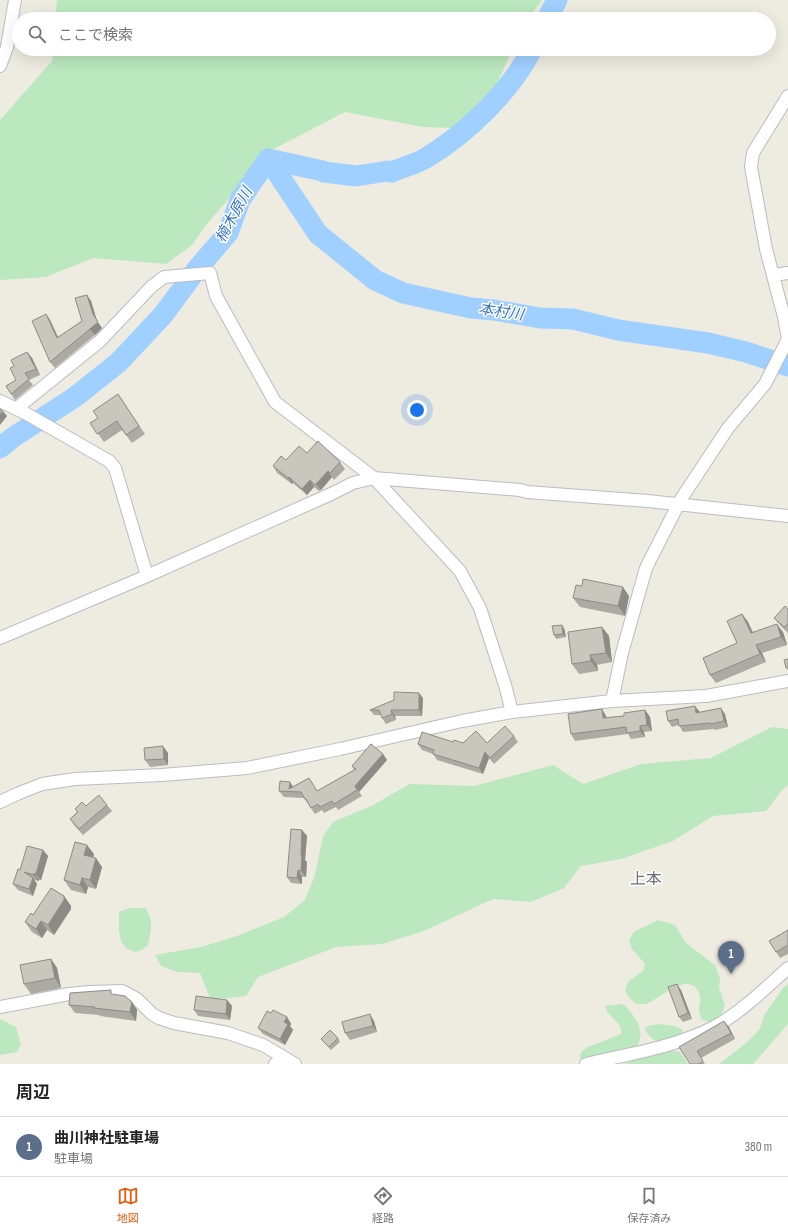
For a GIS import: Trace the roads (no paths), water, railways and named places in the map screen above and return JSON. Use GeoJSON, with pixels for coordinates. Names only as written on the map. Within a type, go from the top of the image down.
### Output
{"type":"FeatureCollection","features":[{"type":"Feature","properties":{"kind":"street"},"geometry":{"type":"LineString","coordinates":[[13,12],[15,0]]}},
{"type":"Feature","properties":{"kind":"street"},"geometry":{"type":"LineString","coordinates":[[0,66],[7,46],[12,17]]}},
{"type":"Feature","properties":{"kind":"street"},"geometry":{"type":"LineString","coordinates":[[612,701],[622,653],[646,568],[677,505],[728,428],[765,384],[788,339],[774,275],[766,250],[751,167],[753,154],[788,96]]}},
{"type":"Feature","properties":{"kind":"street"},"geometry":{"type":"LineString","coordinates":[[21,410],[100,341],[151,288],[164,277],[210,273],[216,296],[275,402],[374,478],[460,571],[480,608],[505,685],[512,712]]}},
{"type":"Feature","properties":{"kind":"street"},"geometry":{"type":"LineString","coordinates":[[774,275],[788,273]]}},
{"type":"Feature","properties":{"kind":"street"},"geometry":{"type":"LineString","coordinates":[[0,401],[21,410],[108,461],[114,468],[147,576]]}},
{"type":"Feature","properties":{"kind":"street"},"geometry":{"type":"LineString","coordinates":[[0,638],[147,576],[353,483],[374,478],[520,490],[527,492],[788,516]]}},
{"type":"Feature","properties":{"kind":"street"},"geometry":{"type":"LineString","coordinates":[[0,802],[42,784],[75,779],[162,776],[247,768],[340,749],[462,721],[512,712],[612,701],[706,696],[788,681]]}},
{"type":"Feature","properties":{"kind":"street"},"geometry":{"type":"LineString","coordinates":[[586,1064],[684,1040],[716,1027],[741,1009],[788,968]]}},
{"type":"Feature","properties":{"kind":"street"},"geometry":{"type":"LineString","coordinates":[[0,1007],[69,994],[90,992],[122,992],[137,999],[152,1014],[159,1018],[174,1023],[228,1033],[263,1045],[285,1062]]}},
{"type":"Feature","properties":{"kind":"waterway","name":"楠木原川"},"geometry":{"type":"LineString","coordinates":[[551,12],[557,0]]}},
{"type":"Feature","properties":{"kind":"waterway","name":"楠木原川"},"geometry":{"type":"LineString","coordinates":[[268,159],[324,172],[356,176],[388,171],[392,172],[418,162],[441,148],[472,124],[500,96],[528,56]]}},
{"type":"Feature","properties":{"kind":"waterway","name":"本村川"},"geometry":{"type":"LineString","coordinates":[[268,159],[318,234],[375,280],[403,293],[471,308],[494,310],[540,318],[573,319],[618,330],[708,343],[746,352],[788,366]]}},
{"type":"Feature","properties":{"kind":"waterway","name":"楠木原川"},"geometry":{"type":"LineString","coordinates":[[0,448],[12,438],[75,397],[119,362],[163,315],[197,269],[228,233],[240,200],[268,159]]}},
{"type":"Feature","properties":{"kind":"place","name":"曲川神社駐車場"},"geometry":{"type":"Point","coordinates":[731,974]}},
{"type":"Feature","properties":{"kind":"district","name":"上本"},"geometry":{"type":"Point","coordinates":[646,879]}}]}
